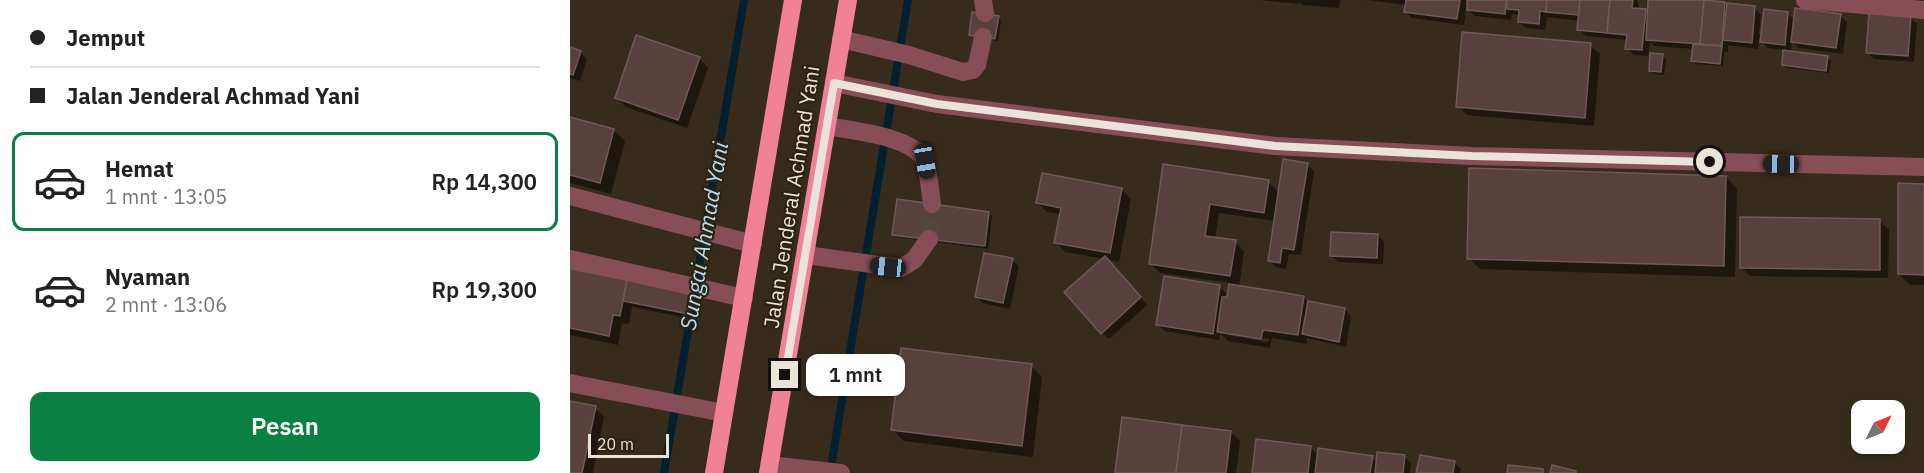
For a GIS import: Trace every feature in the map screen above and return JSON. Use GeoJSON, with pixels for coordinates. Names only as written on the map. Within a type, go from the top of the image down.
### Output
{"type":"FeatureCollection","features":[{"type":"Feature","properties":{"kind":"highway","name":"Jalan Jenderal Achmad Yani"},"geometry":{"type":"LineString","coordinates":[[714,473],[793,0]]}},
{"type":"Feature","properties":{"kind":"highway","name":"Jalan Jenderal Achmad Yani"},"geometry":{"type":"LineString","coordinates":[[769,469],[848,0]]}},
{"type":"Feature","properties":{"kind":"street"},"geometry":{"type":"LineString","coordinates":[[1805,0],[1924,10]]}},
{"type":"Feature","properties":{"kind":"street"},"geometry":{"type":"LineString","coordinates":[[841,39],[909,55],[942,68],[967,72],[976,66],[982,37]]}},
{"type":"Feature","properties":{"kind":"street"},"geometry":{"type":"LineString","coordinates":[[834,83],[937,104],[1275,146],[1472,156],[1924,167]]}},
{"type":"Feature","properties":{"kind":"street"},"geometry":{"type":"LineString","coordinates":[[827,126],[894,140],[915,148],[925,161],[932,204]]}},
{"type":"Feature","properties":{"kind":"street"},"geometry":{"type":"LineString","coordinates":[[570,196],[753,244]]}},
{"type":"Feature","properties":{"kind":"street"},"geometry":{"type":"LineString","coordinates":[[806,255],[900,268],[914,260],[929,239]]}},
{"type":"Feature","properties":{"kind":"street"},"geometry":{"type":"LineString","coordinates":[[570,259],[744,298]]}},
{"type":"Feature","properties":{"kind":"street"},"geometry":{"type":"LineString","coordinates":[[570,383],[724,413]]}},
{"type":"Feature","properties":{"kind":"street"},"geometry":{"type":"LineString","coordinates":[[769,469],[821,470],[841,473]]}},
{"type":"Feature","properties":{"kind":"building"},"geometry":{"type":"Polygon","coordinates":[[[1406,0],[1460,0],[1457,19],[1404,12],[1406,0]]]}},
{"type":"Feature","properties":{"kind":"building"},"geometry":{"type":"Polygon","coordinates":[[[1467,0],[1506,0],[1505,14],[1467,10],[1467,0]]]}},
{"type":"Feature","properties":{"kind":"building"},"geometry":{"type":"Polygon","coordinates":[[[1507,0],[1547,0],[1546,12],[1540,11],[1539,24],[1518,22],[1519,10],[1507,9],[1507,0]]]}},
{"type":"Feature","properties":{"kind":"building"},"geometry":{"type":"Polygon","coordinates":[[[1547,0],[1580,0],[1579,15],[1546,12],[1547,0]]]}},
{"type":"Feature","properties":{"kind":"building"},"geometry":{"type":"Polygon","coordinates":[[[1580,0],[1610,0],[1607,33],[1577,30],[1580,0]]]}},
{"type":"Feature","properties":{"kind":"building"},"geometry":{"type":"Polygon","coordinates":[[[1610,0],[1633,0],[1632,8],[1646,9],[1642,50],[1625,49],[1627,35],[1607,33],[1610,0]]]}},
{"type":"Feature","properties":{"kind":"building"},"geometry":{"type":"Polygon","coordinates":[[[1648,0],[1704,0],[1700,44],[1646,40],[1648,0]]]}},
{"type":"Feature","properties":{"kind":"building"},"geometry":{"type":"Polygon","coordinates":[[[1704,0],[1725,2],[1722,46],[1700,44],[1704,0]]]}},
{"type":"Feature","properties":{"kind":"building"},"geometry":{"type":"Polygon","coordinates":[[[1727,3],[1755,6],[1752,43],[1723,40],[1727,3]]]}},
{"type":"Feature","properties":{"kind":"building"},"geometry":{"type":"Polygon","coordinates":[[[1795,8],[1841,14],[1836,48],[1791,42],[1795,8]]]}},
{"type":"Feature","properties":{"kind":"building"},"geometry":{"type":"Polygon","coordinates":[[[1764,9],[1788,12],[1785,45],[1760,42],[1764,9]]]}},
{"type":"Feature","properties":{"kind":"building"},"geometry":{"type":"Polygon","coordinates":[[[972,12],[999,16],[995,39],[969,35],[972,12]]]}},
{"type":"Feature","properties":{"kind":"building"},"geometry":{"type":"Polygon","coordinates":[[[1869,13],[1911,16],[1908,56],[1866,53],[1869,13]]]}},
{"type":"Feature","properties":{"kind":"building"},"geometry":{"type":"Polygon","coordinates":[[[1462,32],[1591,43],[1585,118],[1456,107],[1462,32]]]}},
{"type":"Feature","properties":{"kind":"building"},"geometry":{"type":"Polygon","coordinates":[[[636,35],[700,57],[678,120],[615,98],[636,35]]]}},
{"type":"Feature","properties":{"kind":"building"},"geometry":{"type":"Polygon","coordinates":[[[1693,44],[1722,46],[1720,64],[1691,61],[1693,44]]]}},
{"type":"Feature","properties":{"kind":"building"},"geometry":{"type":"Polygon","coordinates":[[[570,47],[581,51],[573,75],[570,74],[570,47]]]}},
{"type":"Feature","properties":{"kind":"building"},"geometry":{"type":"Polygon","coordinates":[[[1783,50],[1828,56],[1826,71],[1782,65],[1783,50]]]}},
{"type":"Feature","properties":{"kind":"building"},"geometry":{"type":"Polygon","coordinates":[[[1650,53],[1663,54],[1661,72],[1649,71],[1650,53]]]}},
{"type":"Feature","properties":{"kind":"building"},"geometry":{"type":"Polygon","coordinates":[[[570,117],[614,129],[600,183],[570,175],[570,117]]]}},
{"type":"Feature","properties":{"kind":"building"},"geometry":{"type":"Polygon","coordinates":[[[1283,159],[1308,163],[1294,250],[1282,248],[1280,263],[1268,261],[1283,159]]]}},
{"type":"Feature","properties":{"kind":"building"},"geometry":{"type":"Polygon","coordinates":[[[1163,164],[1269,180],[1264,213],[1210,204],[1205,236],[1236,240],[1230,276],[1149,264],[1163,164]]]}},
{"type":"Feature","properties":{"kind":"building"},"geometry":{"type":"Polygon","coordinates":[[[1469,168],[1726,176],[1724,266],[1467,259],[1469,168]]]}},
{"type":"Feature","properties":{"kind":"building"},"geometry":{"type":"Polygon","coordinates":[[[1042,173],[1122,188],[1110,253],[1054,243],[1061,208],[1036,203],[1042,173]]]}},
{"type":"Feature","properties":{"kind":"building"},"geometry":{"type":"Polygon","coordinates":[[[1898,183],[1924,184],[1924,275],[1898,274],[1898,183]]]}},
{"type":"Feature","properties":{"kind":"building"},"geometry":{"type":"Polygon","coordinates":[[[897,199],[989,212],[985,246],[892,235],[897,199]]]}},
{"type":"Feature","properties":{"kind":"building"},"geometry":{"type":"Polygon","coordinates":[[[1740,217],[1880,219],[1880,270],[1740,268],[1740,217]]]}},
{"type":"Feature","properties":{"kind":"building"},"geometry":{"type":"Polygon","coordinates":[[[1331,232],[1378,234],[1377,258],[1330,256],[1331,232]]]}},
{"type":"Feature","properties":{"kind":"building"},"geometry":{"type":"Polygon","coordinates":[[[984,253],[1013,258],[1003,303],[975,297],[984,253]]]}},
{"type":"Feature","properties":{"kind":"building"},"geometry":{"type":"Polygon","coordinates":[[[1105,256],[1141,297],[1101,334],[1064,292],[1105,256]]]}},
{"type":"Feature","properties":{"kind":"building"},"geometry":{"type":"Polygon","coordinates":[[[570,269],[627,280],[620,316],[613,315],[609,336],[570,328],[570,269]]]}},
{"type":"Feature","properties":{"kind":"building"},"geometry":{"type":"Polygon","coordinates":[[[1164,276],[1220,285],[1213,334],[1156,325],[1164,276]]]}},
{"type":"Feature","properties":{"kind":"building"},"geometry":{"type":"Polygon","coordinates":[[[627,280],[693,294],[689,314],[623,301],[627,280]]]}},
{"type":"Feature","properties":{"kind":"building"},"geometry":{"type":"Polygon","coordinates":[[[1229,284],[1304,296],[1298,335],[1263,330],[1261,339],[1217,332],[1222,297],[1227,297],[1229,284]]]}},
{"type":"Feature","properties":{"kind":"building"},"geometry":{"type":"Polygon","coordinates":[[[1308,301],[1345,308],[1339,342],[1302,334],[1308,301]]]}},
{"type":"Feature","properties":{"kind":"building"},"geometry":{"type":"Polygon","coordinates":[[[901,348],[1032,364],[1022,446],[891,430],[901,348]]]}},
{"type":"Feature","properties":{"kind":"building"},"geometry":{"type":"Polygon","coordinates":[[[570,401],[596,406],[582,473],[570,473],[570,401]]]}},
{"type":"Feature","properties":{"kind":"building"},"geometry":{"type":"Polygon","coordinates":[[[1122,417],[1182,425],[1176,473],[1115,473],[1122,417]]]}},
{"type":"Feature","properties":{"kind":"building"},"geometry":{"type":"Polygon","coordinates":[[[1182,425],[1231,431],[1226,473],[1176,473],[1182,425]]]}},
{"type":"Feature","properties":{"kind":"building"},"geometry":{"type":"Polygon","coordinates":[[[1256,439],[1311,446],[1308,473],[1252,473],[1256,439]]]}},
{"type":"Feature","properties":{"kind":"building"},"geometry":{"type":"Polygon","coordinates":[[[1318,448],[1373,456],[1370,473],[1315,473],[1318,448]]]}},
{"type":"Feature","properties":{"kind":"building"},"geometry":{"type":"Polygon","coordinates":[[[1377,452],[1405,455],[1403,473],[1375,473],[1377,452]]]}},
{"type":"Feature","properties":{"kind":"building"},"geometry":{"type":"Polygon","coordinates":[[[1420,455],[1455,461],[1453,473],[1416,473],[1420,455]]]}},
{"type":"Feature","properties":{"kind":"building"},"geometry":{"type":"Polygon","coordinates":[[[1508,465],[1543,469],[1543,473],[1507,473],[1508,465]]]}},
{"type":"Feature","properties":{"kind":"building"},"geometry":{"type":"Polygon","coordinates":[[[1552,465],[1576,471],[1576,473],[1550,473],[1552,465]]]}},
{"type":"Feature","properties":{"kind":"waterway","name":"Sungai Ahmad Yani"},"geometry":{"type":"LineString","coordinates":[[664,473],[744,0]]}},
{"type":"Feature","properties":{"kind":"waterway","name":"Sungai Ahmad Yani"},"geometry":{"type":"LineString","coordinates":[[830,473],[908,0]]}},
{"type":"Feature","properties":{"kind":"tunnel"},"geometry":{"type":"LineString","coordinates":[[929,239],[932,204]]}},
{"type":"Feature","properties":{"kind":"route"},"geometry":{"type":"LineString","coordinates":[[785,375],[834,83],[937,104],[1275,146],[1472,156],[1710,162]]}}]}
